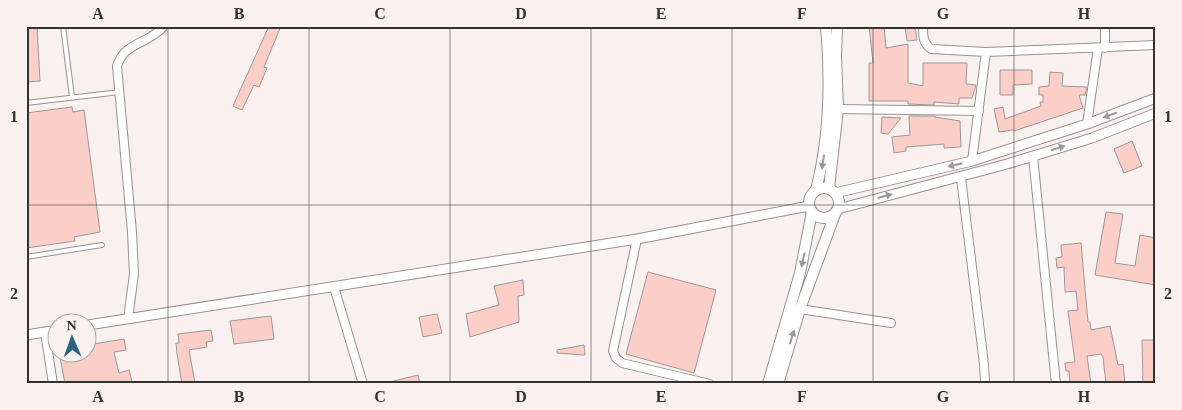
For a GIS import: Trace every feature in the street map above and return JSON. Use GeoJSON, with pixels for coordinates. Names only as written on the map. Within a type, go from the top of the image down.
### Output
{"type":"FeatureCollection","features":[{"type":"Feature","properties":{"kind":"main road"},"geometry":{"type":"LineString","coordinates":[[768,384],[800,273],[811,209],[810,200],[816,190],[826,140],[830,99],[826,26]]}},
{"type":"Feature","properties":{"kind":"main road"},"geometry":{"type":"LineString","coordinates":[[832,191],[838,109],[837,26]]}},
{"type":"Feature","properties":{"kind":"main road"},"geometry":{"type":"LineString","coordinates":[[778,384],[800,310],[836,212],[839,198],[832,191],[816,190]]}},
{"type":"Feature","properties":{"kind":"main road"},"geometry":{"type":"LineString","coordinates":[[811,209],[820,218],[830,217],[836,212]]}},
{"type":"Feature","properties":{"kind":"street"},"geometry":{"type":"LineString","coordinates":[[128,319],[134,274],[117,66],[119,60],[129,47],[151,38],[164,26]]}},
{"type":"Feature","properties":{"kind":"street"},"geometry":{"type":"LineString","coordinates":[[923,26],[923,40],[931,49],[986,52],[1156,46]]}},
{"type":"Feature","properties":{"kind":"street"},"geometry":{"type":"LineString","coordinates":[[1087,124],[1104,26]]}},
{"type":"Feature","properties":{"kind":"street"},"geometry":{"type":"LineString","coordinates":[[972,161],[986,52]]}},
{"type":"Feature","properties":{"kind":"street"},"geometry":{"type":"LineString","coordinates":[[832,191],[972,161],[1087,124],[1156,98]]}},
{"type":"Feature","properties":{"kind":"street"},"geometry":{"type":"LineString","coordinates":[[838,109],[979,111]]}},
{"type":"Feature","properties":{"kind":"street"},"geometry":{"type":"LineString","coordinates":[[836,212],[888,195],[961,178],[1092,138],[1156,113]]}},
{"type":"Feature","properties":{"kind":"street"},"geometry":{"type":"LineString","coordinates":[[1033,156],[1056,384]]}},
{"type":"Feature","properties":{"kind":"street"},"geometry":{"type":"LineString","coordinates":[[961,178],[985,384]]}},
{"type":"Feature","properties":{"kind":"street"},"geometry":{"type":"LineString","coordinates":[[98,324],[637,239],[811,209]]}},
{"type":"Feature","properties":{"kind":"street"},"geometry":{"type":"LineString","coordinates":[[637,239],[613,351],[616,358],[622,363],[710,384]]}},
{"type":"Feature","properties":{"kind":"street"},"geometry":{"type":"LineString","coordinates":[[334,287],[363,384]]}},
{"type":"Feature","properties":{"kind":"street"},"geometry":{"type":"LineString","coordinates":[[800,310],[891,323]]}},
{"type":"Feature","properties":{"kind":"street"},"geometry":{"type":"LineString","coordinates":[[45,332],[53,384]]}},
{"type":"Feature","properties":{"kind":"street"},"geometry":{"type":"LineString","coordinates":[[26,335],[48,332]]}},
{"type":"Feature","properties":{"kind":"lane"},"geometry":{"type":"LineString","coordinates":[[63,26],[72,97]]}},
{"type":"Feature","properties":{"kind":"lane"},"geometry":{"type":"LineString","coordinates":[[26,103],[120,92]]}},
{"type":"Feature","properties":{"kind":"lane"},"geometry":{"type":"LineString","coordinates":[[26,257],[102,245]]}},
{"type":"Feature","properties":{"kind":"building"},"geometry":{"type":"Polygon","coordinates":[[[26,26],[37,26],[40,81],[26,82],[26,26]]]}},
{"type":"Feature","properties":{"kind":"building"},"geometry":{"type":"Polygon","coordinates":[[[269,26],[281,26],[264,67],[267,68],[259,87],[254,85],[242,110],[233,106],[269,26]]]}},
{"type":"Feature","properties":{"kind":"building"},"geometry":{"type":"Polygon","coordinates":[[[869,26],[884,26],[886,48],[908,44],[908,83],[923,86],[923,63],[967,63],[966,84],[976,85],[972,98],[959,98],[959,104],[934,102],[934,105],[908,104],[908,101],[869,101],[869,63],[873,63],[869,26]]]}},
{"type":"Feature","properties":{"kind":"building"},"geometry":{"type":"Polygon","coordinates":[[[905,26],[915,26],[917,40],[907,41],[905,26]]]}},
{"type":"Feature","properties":{"kind":"building"},"geometry":{"type":"Polygon","coordinates":[[[1000,70],[1032,70],[1032,84],[1013,85],[1013,95],[1000,95],[1000,70]]]}},
{"type":"Feature","properties":{"kind":"building"},"geometry":{"type":"Polygon","coordinates":[[[1050,72],[1063,73],[1062,86],[1087,87],[1085,95],[1079,95],[1083,108],[1014,131],[999,132],[994,109],[1003,107],[1005,119],[1041,106],[1040,102],[1043,102],[1043,95],[1039,95],[1039,87],[1049,86],[1050,72]]]}},
{"type":"Feature","properties":{"kind":"building"},"geometry":{"type":"Polygon","coordinates":[[[72,107],[73,112],[84,110],[100,232],[74,237],[75,241],[26,248],[26,113],[72,107]]]}},
{"type":"Feature","properties":{"kind":"building"},"geometry":{"type":"Polygon","coordinates":[[[909,116],[935,116],[960,121],[961,147],[944,148],[944,144],[906,147],[906,151],[894,153],[892,137],[910,135],[909,116]]]}},
{"type":"Feature","properties":{"kind":"building"},"geometry":{"type":"Polygon","coordinates":[[[882,117],[901,118],[888,134],[881,133],[882,117]]]}},
{"type":"Feature","properties":{"kind":"building"},"geometry":{"type":"Polygon","coordinates":[[[1132,141],[1142,166],[1124,173],[1114,149],[1132,141]]]}},
{"type":"Feature","properties":{"kind":"building"},"geometry":{"type":"Polygon","coordinates":[[[1106,212],[1123,214],[1115,263],[1135,266],[1140,235],[1156,238],[1156,285],[1095,275],[1106,212]]]}},
{"type":"Feature","properties":{"kind":"building"},"geometry":{"type":"Polygon","coordinates":[[[1081,243],[1088,322],[1090,322],[1091,330],[1110,326],[1118,365],[1123,364],[1125,384],[1106,384],[1101,354],[1087,356],[1091,384],[1070,384],[1069,371],[1066,371],[1065,363],[1075,362],[1068,311],[1078,310],[1076,291],[1065,292],[1064,267],[1057,268],[1056,258],[1062,257],[1061,245],[1081,243]]]}},
{"type":"Feature","properties":{"kind":"building"},"geometry":{"type":"Polygon","coordinates":[[[648,272],[716,290],[694,373],[626,354],[648,272]]]}},
{"type":"Feature","properties":{"kind":"building"},"geometry":{"type":"Polygon","coordinates":[[[523,280],[524,295],[518,296],[519,322],[470,337],[466,314],[499,305],[494,286],[523,280]]]}},
{"type":"Feature","properties":{"kind":"building"},"geometry":{"type":"Polygon","coordinates":[[[437,314],[442,333],[423,337],[419,317],[437,314]]]}},
{"type":"Feature","properties":{"kind":"building"},"geometry":{"type":"Polygon","coordinates":[[[271,316],[274,339],[234,344],[230,321],[271,316]]]}},
{"type":"Feature","properties":{"kind":"building"},"geometry":{"type":"Polygon","coordinates":[[[211,330],[213,341],[206,342],[207,347],[189,350],[195,383],[182,384],[176,343],[179,343],[178,334],[211,330]]]}},
{"type":"Feature","properties":{"kind":"building"},"geometry":{"type":"Polygon","coordinates":[[[124,339],[126,350],[114,352],[119,373],[129,370],[132,382],[128,384],[65,384],[61,362],[98,362],[98,343],[124,339]]]}},
{"type":"Feature","properties":{"kind":"building"},"geometry":{"type":"Polygon","coordinates":[[[1142,340],[1156,340],[1156,384],[1143,384],[1142,340]]]}},
{"type":"Feature","properties":{"kind":"building"},"geometry":{"type":"Polygon","coordinates":[[[584,345],[585,355],[557,353],[557,350],[584,345]]]}},
{"type":"Feature","properties":{"kind":"building"},"geometry":{"type":"Polygon","coordinates":[[[418,375],[420,384],[394,384],[394,381],[418,375]]]}}]}
